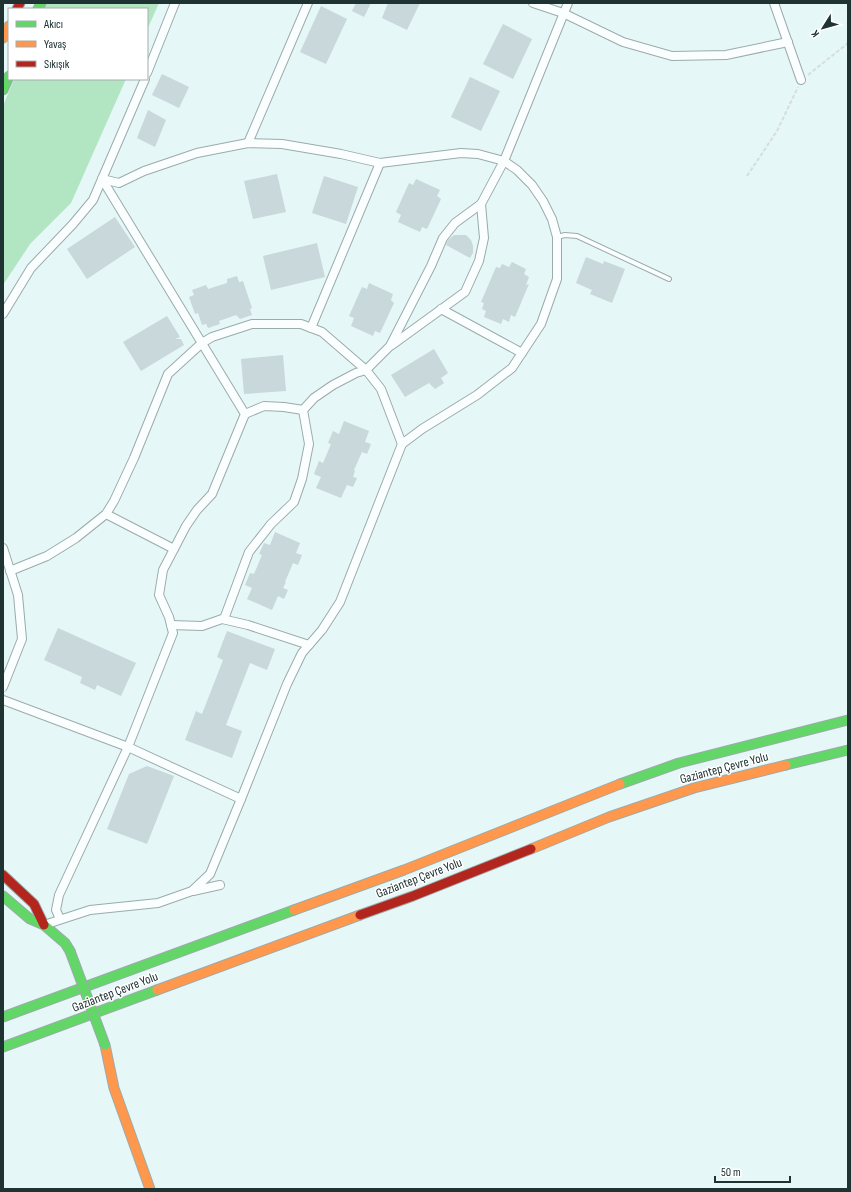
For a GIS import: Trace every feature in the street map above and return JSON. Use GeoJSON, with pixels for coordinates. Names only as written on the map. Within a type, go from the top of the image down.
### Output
{"type":"FeatureCollection","features":[{"type":"Feature","properties":{"kind":"main road"},"geometry":{"type":"LineString","coordinates":[[3,38],[8,28]]}},
{"type":"Feature","properties":{"kind":"main road"},"geometry":{"type":"LineString","coordinates":[[3,90],[8,78]]}},
{"type":"Feature","properties":{"kind":"main road","name":"Gaziantep Çevre Yolu"},"geometry":{"type":"LineString","coordinates":[[3,1016],[404,870],[595,793],[679,763],[848,720]]}},
{"type":"Feature","properties":{"kind":"main road","name":"Gaziantep Çevre Yolu"},"geometry":{"type":"LineString","coordinates":[[3,1047],[322,928],[413,896],[609,817],[694,788],[848,750]]}},
{"type":"Feature","properties":{"kind":"main road"},"geometry":{"type":"LineString","coordinates":[[3,875],[34,904],[44,925]]}},
{"type":"Feature","properties":{"kind":"main road"},"geometry":{"type":"LineString","coordinates":[[3,896],[30,919],[44,925],[65,944],[70,951],[105,1045],[114,1088],[150,1189]]}},
{"type":"Feature","properties":{"kind":"street"},"geometry":{"type":"LineString","coordinates":[[148,70],[175,3]]}},
{"type":"Feature","properties":{"kind":"street"},"geometry":{"type":"LineString","coordinates":[[248,143],[308,3]]}},
{"type":"Feature","properties":{"kind":"street"},"geometry":{"type":"LineString","coordinates":[[533,3],[563,13],[623,42],[672,56],[726,55],[788,42]]}},
{"type":"Feature","properties":{"kind":"street"},"geometry":{"type":"LineString","coordinates":[[390,346],[431,266],[443,238],[455,223],[481,204],[504,161],[568,3]]}},
{"type":"Feature","properties":{"kind":"street"},"geometry":{"type":"LineString","coordinates":[[774,3],[801,80]]}},
{"type":"Feature","properties":{"kind":"street"},"geometry":{"type":"LineString","coordinates":[[3,314],[31,268],[73,224],[93,200],[144,80]]}},
{"type":"Feature","properties":{"kind":"street"},"geometry":{"type":"LineString","coordinates":[[102,179],[119,183],[144,171],[197,153],[248,143],[282,144],[341,154],[380,163],[461,153],[478,154],[504,161],[517,170],[532,184],[552,219],[557,237],[557,280],[541,324],[512,368],[477,395],[422,429],[402,444],[340,602],[322,630],[302,653],[287,684],[210,874],[192,891]]}},
{"type":"Feature","properties":{"kind":"street"},"geometry":{"type":"LineString","coordinates":[[312,328],[380,163]]}},
{"type":"Feature","properties":{"kind":"street"},"geometry":{"type":"LineString","coordinates":[[102,179],[245,414]]}},
{"type":"Feature","properties":{"kind":"street"},"geometry":{"type":"LineString","coordinates":[[303,410],[314,398],[334,385],[356,373],[366,370],[390,346],[465,292],[479,262],[484,238],[481,204]]}},
{"type":"Feature","properties":{"kind":"street"},"geometry":{"type":"LineString","coordinates":[[441,309],[522,353]]}},
{"type":"Feature","properties":{"kind":"street"},"geometry":{"type":"LineString","coordinates":[[10,571],[47,556],[76,538],[106,514],[114,501],[134,458],[168,374],[202,343],[212,337],[252,324],[301,324],[322,332],[366,370],[381,389],[402,444]]}},
{"type":"Feature","properties":{"kind":"street"},"geometry":{"type":"LineString","coordinates":[[60,920],[56,910],[59,895],[128,747],[173,633],[169,617],[159,595],[163,570],[186,526],[197,510],[212,494],[245,414],[264,406],[303,410]]}},
{"type":"Feature","properties":{"kind":"street"},"geometry":{"type":"LineString","coordinates":[[224,619],[249,552],[271,524],[294,502],[302,479],[309,444],[303,410]]}},
{"type":"Feature","properties":{"kind":"street"},"geometry":{"type":"LineString","coordinates":[[106,514],[174,549]]}},
{"type":"Feature","properties":{"kind":"street"},"geometry":{"type":"LineString","coordinates":[[3,548],[18,595],[22,639],[3,687]]}},
{"type":"Feature","properties":{"kind":"street"},"geometry":{"type":"LineString","coordinates":[[171,625],[202,626],[222,618],[309,645]]}},
{"type":"Feature","properties":{"kind":"street"},"geometry":{"type":"LineString","coordinates":[[3,700],[128,747],[241,799]]}},
{"type":"Feature","properties":{"kind":"street"},"geometry":{"type":"LineString","coordinates":[[44,925],[90,910],[158,903],[192,891],[220,885]]}},
{"type":"Feature","properties":{"kind":"lane"},"geometry":{"type":"LineString","coordinates":[[557,237],[565,235],[578,236],[669,279]]}},
{"type":"Feature","properties":{"kind":"path"},"geometry":{"type":"LineString","coordinates":[[747,176],[777,131],[801,80],[848,44]]}},
{"type":"Feature","properties":{"kind":"green space"},"geometry":{"type":"Polygon","coordinates":[[[44,3],[159,3],[148,28],[148,8],[42,8],[44,3]]]}},
{"type":"Feature","properties":{"kind":"green space"},"geometry":{"type":"Polygon","coordinates":[[[14,80],[126,80],[71,203],[30,244],[3,285],[3,106],[14,80]]]}},
{"type":"Feature","properties":{"kind":"building"},"geometry":{"type":"Polygon","coordinates":[[[356,3],[371,3],[364,17],[352,11],[356,3]]]}},
{"type":"Feature","properties":{"kind":"building"},"geometry":{"type":"Polygon","coordinates":[[[388,3],[420,3],[407,30],[382,18],[388,3]]]}},
{"type":"Feature","properties":{"kind":"building"},"geometry":{"type":"Polygon","coordinates":[[[321,6],[347,19],[326,64],[300,52],[321,6]]]}},
{"type":"Feature","properties":{"kind":"building"},"geometry":{"type":"Polygon","coordinates":[[[503,24],[532,39],[513,79],[483,64],[503,24]]]}},
{"type":"Feature","properties":{"kind":"building"},"geometry":{"type":"Polygon","coordinates":[[[162,74],[189,87],[179,108],[152,95],[162,74]]]}},
{"type":"Feature","properties":{"kind":"building"},"geometry":{"type":"Polygon","coordinates":[[[470,77],[500,91],[481,131],[451,117],[470,77]]]}},
{"type":"Feature","properties":{"kind":"building"},"geometry":{"type":"Polygon","coordinates":[[[148,110],[166,120],[155,147],[137,138],[148,110]]]}},
{"type":"Feature","properties":{"kind":"building"},"geometry":{"type":"Polygon","coordinates":[[[277,174],[286,212],[253,219],[244,181],[277,174]]]}},
{"type":"Feature","properties":{"kind":"building"},"geometry":{"type":"Polygon","coordinates":[[[324,176],[358,187],[346,224],[312,213],[324,176]]]}},
{"type":"Feature","properties":{"kind":"building"},"geometry":{"type":"Polygon","coordinates":[[[416,179],[440,190],[437,196],[441,199],[427,229],[422,227],[420,232],[398,222],[401,215],[396,212],[409,183],[413,185],[416,179]]]}},
{"type":"Feature","properties":{"kind":"building"},"geometry":{"type":"Polygon","coordinates":[[[115,217],[135,247],[87,279],[67,249],[115,217]]]}},
{"type":"Feature","properties":{"kind":"building"},"geometry":{"type":"Polygon","coordinates":[[[454,235],[466,235],[471,240],[473,253],[470,258],[446,245],[448,240],[454,235]]]}},
{"type":"Feature","properties":{"kind":"building"},"geometry":{"type":"Polygon","coordinates":[[[317,243],[325,277],[271,290],[263,256],[317,243]]]}},
{"type":"Feature","properties":{"kind":"building"},"geometry":{"type":"Polygon","coordinates":[[[586,257],[603,264],[604,261],[625,269],[612,303],[590,294],[592,290],[576,283],[586,257]]]}},
{"type":"Feature","properties":{"kind":"building"},"geometry":{"type":"Polygon","coordinates":[[[512,262],[526,269],[524,274],[529,277],[526,285],[529,284],[515,317],[511,315],[509,322],[503,319],[501,324],[484,317],[486,311],[482,309],[484,303],[481,302],[496,267],[500,268],[502,264],[509,267],[512,262]]]}},
{"type":"Feature","properties":{"kind":"building"},"geometry":{"type":"Polygon","coordinates":[[[237,276],[239,282],[243,281],[252,308],[250,309],[252,315],[240,319],[236,315],[219,321],[220,324],[208,328],[206,324],[202,325],[198,313],[195,314],[189,297],[194,295],[192,290],[206,285],[208,289],[227,283],[227,279],[237,276]]]}},
{"type":"Feature","properties":{"kind":"building"},"geometry":{"type":"Polygon","coordinates":[[[369,283],[393,294],[391,300],[394,303],[380,333],[375,331],[373,336],[351,326],[354,318],[349,316],[362,287],[367,289],[369,283]]]}},
{"type":"Feature","properties":{"kind":"building"},"geometry":{"type":"Polygon","coordinates":[[[167,316],[180,337],[175,339],[181,339],[184,345],[141,371],[123,342],[167,316]]]}},
{"type":"Feature","properties":{"kind":"building"},"geometry":{"type":"Polygon","coordinates":[[[434,349],[448,373],[441,378],[444,383],[435,389],[429,383],[405,397],[391,375],[434,349]]]}},
{"type":"Feature","properties":{"kind":"building"},"geometry":{"type":"Polygon","coordinates":[[[283,355],[286,391],[244,394],[241,359],[283,355]]]}},
{"type":"Feature","properties":{"kind":"building"},"geometry":{"type":"Polygon","coordinates":[[[344,421],[369,431],[365,442],[371,444],[367,454],[362,452],[354,470],[353,477],[357,478],[353,487],[347,485],[341,498],[316,488],[321,477],[314,474],[319,461],[323,463],[331,444],[328,443],[333,431],[339,434],[344,421]]]}},
{"type":"Feature","properties":{"kind":"building"},"geometry":{"type":"Polygon","coordinates":[[[275,532],[300,543],[296,553],[302,555],[298,565],[293,563],[285,582],[283,588],[288,590],[284,599],[278,596],[272,610],[247,599],[252,588],[245,585],[250,573],[254,574],[262,555],[259,554],[264,543],[270,545],[275,532]]]}},
{"type":"Feature","properties":{"kind":"building"},"geometry":{"type":"Polygon","coordinates":[[[58,628],[136,663],[121,696],[97,685],[95,690],[80,683],[82,677],[44,660],[58,628]]]}},
{"type":"Feature","properties":{"kind":"building"},"geometry":{"type":"Polygon","coordinates":[[[227,631],[275,649],[267,670],[250,663],[226,725],[242,731],[232,758],[185,740],[196,711],[202,714],[223,660],[217,657],[227,631]]]}},
{"type":"Feature","properties":{"kind":"building"},"geometry":{"type":"Polygon","coordinates":[[[147,766],[174,776],[147,844],[107,829],[129,774],[147,766]]]}},
{"type":"Feature","properties":{"kind":"traffic: fast"},"geometry":{"type":"LineString","coordinates":[[38,8],[41,3]]}},
{"type":"Feature","properties":{"kind":"traffic: fast"},"geometry":{"type":"LineString","coordinates":[[3,90],[8,78]]}},
{"type":"Feature","properties":{"kind":"traffic: fast"},"geometry":{"type":"LineString","coordinates":[[620,784],[679,763],[848,720]]}},
{"type":"Feature","properties":{"kind":"traffic: fast"},"geometry":{"type":"LineString","coordinates":[[786,765],[848,750]]}},
{"type":"Feature","properties":{"kind":"traffic: fast"},"geometry":{"type":"LineString","coordinates":[[3,896],[30,919],[44,925],[65,943],[70,951]]}},
{"type":"Feature","properties":{"kind":"traffic: fast"},"geometry":{"type":"LineString","coordinates":[[3,1017],[294,910]]}},
{"type":"Feature","properties":{"kind":"traffic: fast"},"geometry":{"type":"LineString","coordinates":[[70,951],[105,1045]]}},
{"type":"Feature","properties":{"kind":"traffic: fast"},"geometry":{"type":"LineString","coordinates":[[3,1047],[157,990]]}},
{"type":"Feature","properties":{"kind":"traffic: slow"},"geometry":{"type":"LineString","coordinates":[[3,38],[8,28]]}},
{"type":"Feature","properties":{"kind":"traffic: slow"},"geometry":{"type":"LineString","coordinates":[[531,849],[609,817],[694,788],[786,765]]}},
{"type":"Feature","properties":{"kind":"traffic: slow"},"geometry":{"type":"LineString","coordinates":[[294,910],[404,870],[620,784]]}},
{"type":"Feature","properties":{"kind":"traffic: slow"},"geometry":{"type":"LineString","coordinates":[[157,990],[360,915]]}},
{"type":"Feature","properties":{"kind":"traffic: slow"},"geometry":{"type":"LineString","coordinates":[[105,1045],[114,1088],[150,1189]]}},
{"type":"Feature","properties":{"kind":"traffic: jam"},"geometry":{"type":"LineString","coordinates":[[18,8],[20,3]]}},
{"type":"Feature","properties":{"kind":"traffic: jam"},"geometry":{"type":"LineString","coordinates":[[360,915],[413,896],[531,849]]}},
{"type":"Feature","properties":{"kind":"traffic: jam"},"geometry":{"type":"LineString","coordinates":[[3,875],[34,904],[44,925]]}}]}
